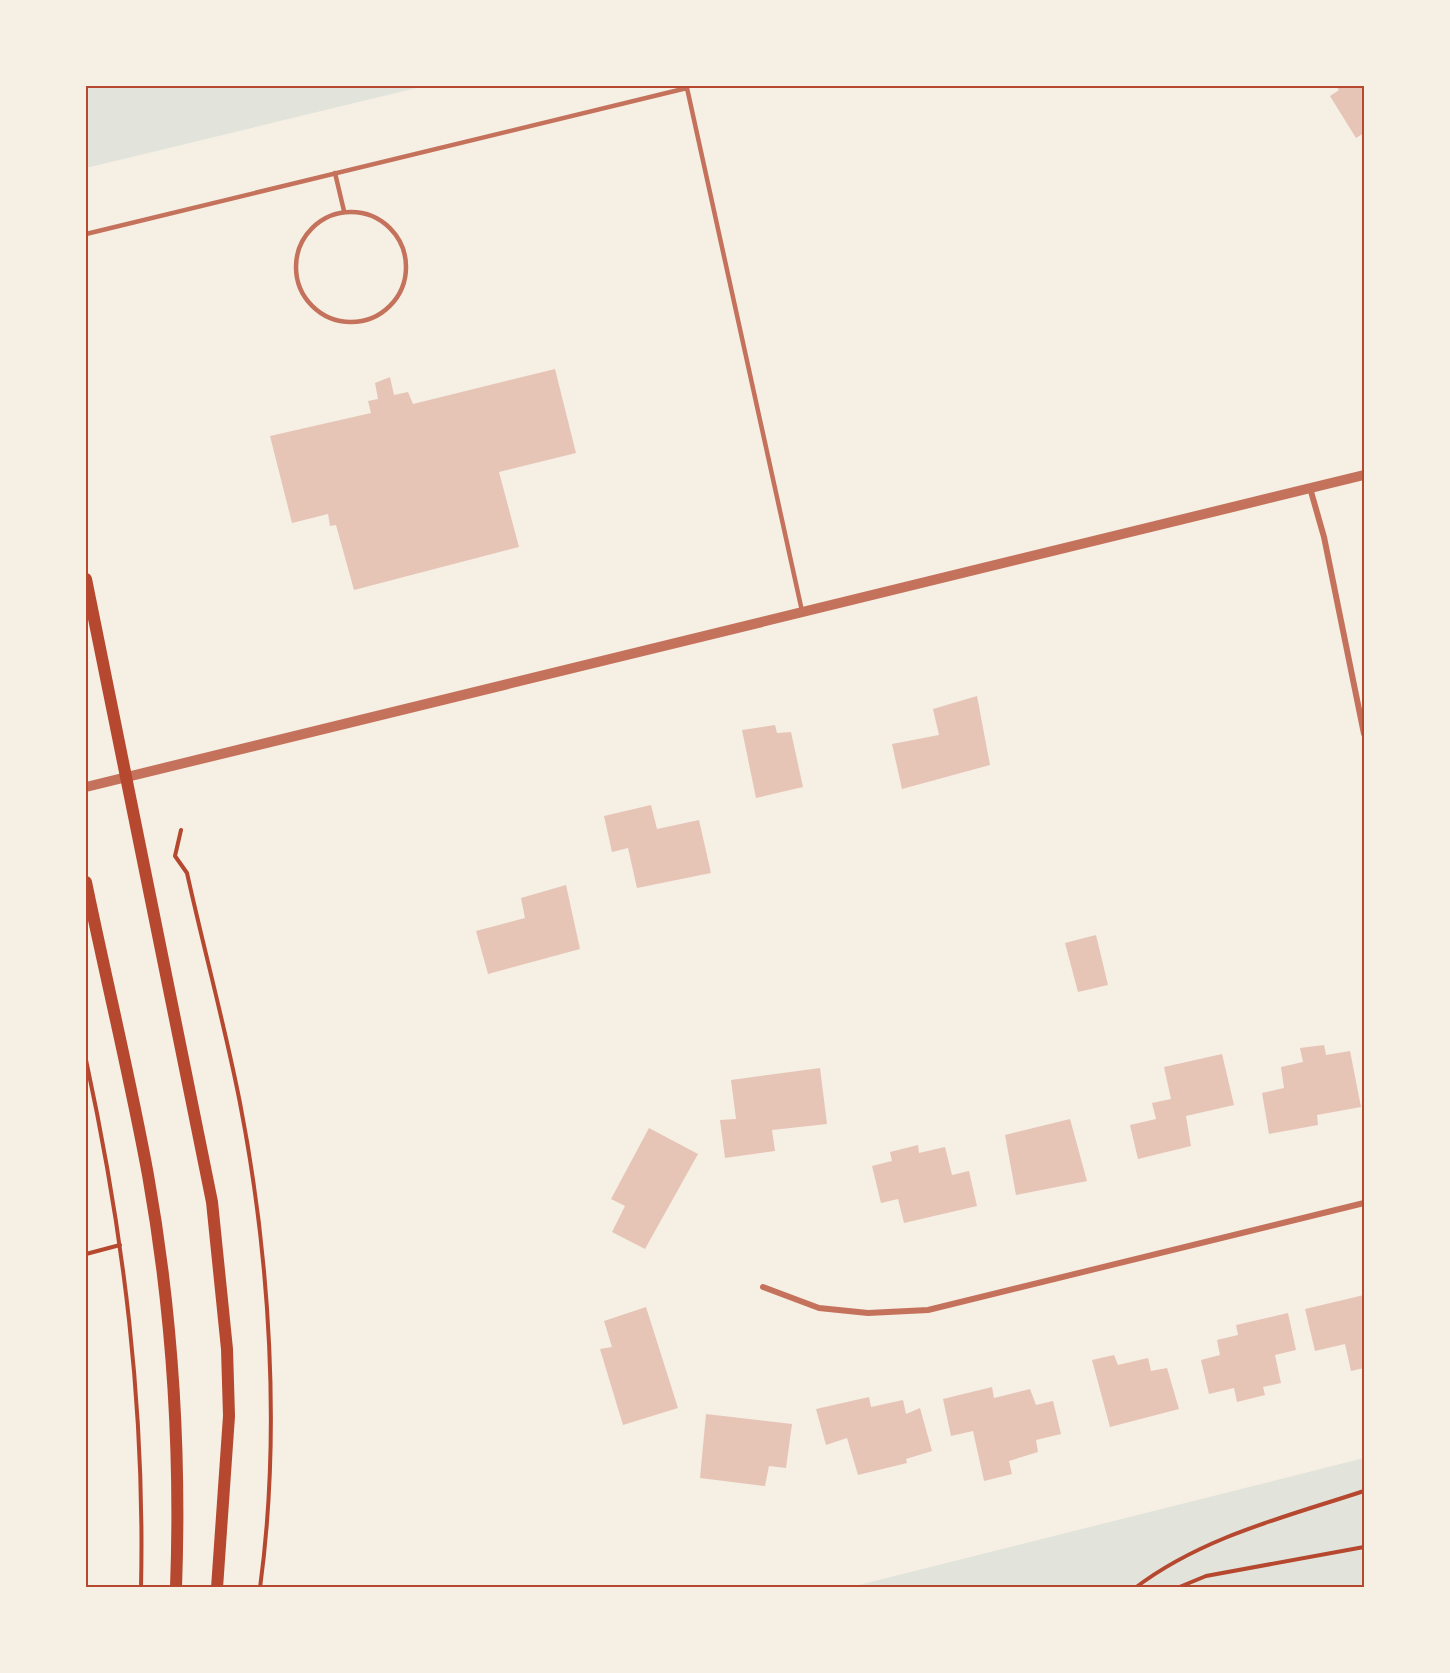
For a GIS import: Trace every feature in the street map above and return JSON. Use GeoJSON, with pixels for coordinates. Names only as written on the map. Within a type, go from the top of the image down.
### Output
{"type":"FeatureCollection","features":[{"type":"Feature","properties":{"kind":"main road"},"geometry":{"type":"LineString","coordinates":[[86,579],[126,776],[141,863],[212,1202],[227,1349],[229,1416],[217,1587]]}},
{"type":"Feature","properties":{"kind":"main road"},"geometry":{"type":"LineString","coordinates":[[86,882],[131,1090],[158,1240],[176,1453],[177,1587]]}},
{"type":"Feature","properties":{"kind":"street"},"geometry":{"type":"LineString","coordinates":[[86,787],[1365,475]]}},
{"type":"Feature","properties":{"kind":"street"},"geometry":{"type":"LineString","coordinates":[[1310,488],[1324,537],[1365,734]]}},
{"type":"Feature","properties":{"kind":"street"},"geometry":{"type":"LineString","coordinates":[[763,1287],[819,1308],[868,1312],[928,1310],[1365,1203]]}},
{"type":"Feature","properties":{"kind":"lane"},"geometry":{"type":"LineString","coordinates":[[86,234],[687,88],[802,613]]}},
{"type":"Feature","properties":{"kind":"lane"},"geometry":{"type":"LineString","coordinates":[[335,173],[344,211]]}},
{"type":"Feature","properties":{"kind":"lane"},"geometry":{"type":"LineString","coordinates":[[344,211],[375,216],[388,225],[398,237],[405,252],[407,269],[399,294],[382,314],[365,321],[347,322],[330,318],[315,309],[303,295],[297,279],[296,261],[301,243],[311,228],[326,217],[344,211]]}},
{"type":"Feature","properties":{"kind":"path"},"geometry":{"type":"LineString","coordinates":[[181,830],[175,856],[187,873],[240,1104],[262,1250],[271,1412],[266,1538],[260,1587]]}},
{"type":"Feature","properties":{"kind":"path"},"geometry":{"type":"LineString","coordinates":[[86,1060],[109,1167],[136,1368],[140,1437],[141,1587]]}},
{"type":"Feature","properties":{"kind":"path"},"geometry":{"type":"LineString","coordinates":[[86,1254],[120,1245]]}},
{"type":"Feature","properties":{"kind":"path"},"geometry":{"type":"LineString","coordinates":[[1135,1587],[1194,1550],[1251,1528],[1365,1491]]}},
{"type":"Feature","properties":{"kind":"path"},"geometry":{"type":"LineString","coordinates":[[1177,1587],[1206,1576],[1365,1546]]}},
{"type":"Feature","properties":{"kind":"shaded area"},"geometry":{"type":"Polygon","coordinates":[[[86,86],[425,86],[86,168],[86,86]]]}},
{"type":"Feature","properties":{"kind":"shaded area"},"geometry":{"type":"Polygon","coordinates":[[[1364,1458],[1364,1587],[851,1587],[1364,1458]]]}},
{"type":"Feature","properties":{"kind":"building"},"geometry":{"type":"Polygon","coordinates":[[[1336,86],[1364,86],[1364,133],[1356,138],[1330,96],[1339,90],[1336,86]]]}},
{"type":"Feature","properties":{"kind":"building"},"geometry":{"type":"Polygon","coordinates":[[[555,369],[576,453],[499,472],[519,547],[354,590],[336,525],[330,526],[328,514],[292,523],[270,436],[371,413],[368,401],[378,399],[375,383],[390,377],[394,395],[408,392],[413,404],[555,369]]]}},
{"type":"Feature","properties":{"kind":"building"},"geometry":{"type":"Polygon","coordinates":[[[977,696],[990,765],[902,789],[892,744],[939,735],[933,709],[977,696]]]}},
{"type":"Feature","properties":{"kind":"building"},"geometry":{"type":"Polygon","coordinates":[[[775,725],[777,733],[791,732],[803,787],[756,798],[742,730],[775,725]]]}},
{"type":"Feature","properties":{"kind":"building"},"geometry":{"type":"Polygon","coordinates":[[[651,805],[657,829],[699,820],[711,873],[637,888],[628,848],[612,852],[604,816],[651,805]]]}},
{"type":"Feature","properties":{"kind":"building"},"geometry":{"type":"Polygon","coordinates":[[[566,885],[580,949],[488,974],[476,931],[525,918],[521,898],[566,885]]]}},
{"type":"Feature","properties":{"kind":"building"},"geometry":{"type":"Polygon","coordinates":[[[1096,935],[1108,985],[1078,992],[1065,943],[1096,935]]]}},
{"type":"Feature","properties":{"kind":"building"},"geometry":{"type":"Polygon","coordinates":[[[1324,1045],[1326,1055],[1350,1051],[1361,1107],[1317,1115],[1318,1125],[1269,1134],[1262,1093],[1284,1088],[1281,1067],[1303,1062],[1300,1048],[1324,1045]]]}},
{"type":"Feature","properties":{"kind":"building"},"geometry":{"type":"Polygon","coordinates":[[[1222,1054],[1234,1105],[1186,1116],[1191,1146],[1138,1159],[1130,1125],[1156,1119],[1152,1103],[1171,1099],[1164,1067],[1222,1054]]]}},
{"type":"Feature","properties":{"kind":"building"},"geometry":{"type":"Polygon","coordinates":[[[820,1068],[827,1124],[772,1130],[775,1151],[725,1158],[720,1120],[736,1119],[731,1080],[820,1068]]]}},
{"type":"Feature","properties":{"kind":"building"},"geometry":{"type":"Polygon","coordinates":[[[1070,1119],[1087,1181],[1016,1195],[1005,1135],[1070,1119]]]}},
{"type":"Feature","properties":{"kind":"building"},"geometry":{"type":"Polygon","coordinates":[[[649,1128],[698,1154],[645,1249],[612,1232],[625,1206],[611,1199],[649,1128]]]}},
{"type":"Feature","properties":{"kind":"building"},"geometry":{"type":"Polygon","coordinates":[[[918,1145],[919,1153],[945,1147],[952,1175],[969,1171],[977,1206],[904,1223],[898,1199],[881,1203],[872,1166],[892,1161],[890,1152],[918,1145]]]}},
{"type":"Feature","properties":{"kind":"building"},"geometry":{"type":"Polygon","coordinates":[[[1364,1295],[1364,1368],[1351,1371],[1345,1344],[1315,1351],[1305,1309],[1364,1295]]]}},
{"type":"Feature","properties":{"kind":"building"},"geometry":{"type":"Polygon","coordinates":[[[646,1307],[678,1408],[623,1425],[600,1349],[612,1347],[604,1321],[646,1307]]]}},
{"type":"Feature","properties":{"kind":"building"},"geometry":{"type":"Polygon","coordinates":[[[1288,1313],[1296,1350],[1275,1355],[1281,1383],[1263,1387],[1265,1395],[1237,1402],[1234,1388],[1209,1394],[1201,1360],[1220,1355],[1217,1340],[1238,1335],[1236,1325],[1288,1313]]]}},
{"type":"Feature","properties":{"kind":"building"},"geometry":{"type":"Polygon","coordinates":[[[1114,1355],[1118,1365],[1148,1358],[1151,1371],[1167,1368],[1179,1409],[1110,1427],[1092,1360],[1114,1355]]]}},
{"type":"Feature","properties":{"kind":"building"},"geometry":{"type":"Polygon","coordinates":[[[992,1387],[994,1398],[1030,1389],[1036,1405],[1053,1401],[1061,1434],[1036,1440],[1038,1452],[1009,1461],[1012,1474],[984,1481],[973,1431],[951,1436],[943,1399],[992,1387]]]}},
{"type":"Feature","properties":{"kind":"building"},"geometry":{"type":"Polygon","coordinates":[[[869,1397],[871,1407],[903,1400],[906,1414],[920,1408],[932,1451],[906,1459],[907,1463],[858,1475],[847,1438],[826,1445],[816,1409],[869,1397]]]}},
{"type":"Feature","properties":{"kind":"building"},"geometry":{"type":"Polygon","coordinates":[[[706,1414],[792,1424],[786,1468],[769,1466],[765,1486],[700,1478],[706,1414]]]}}]}
